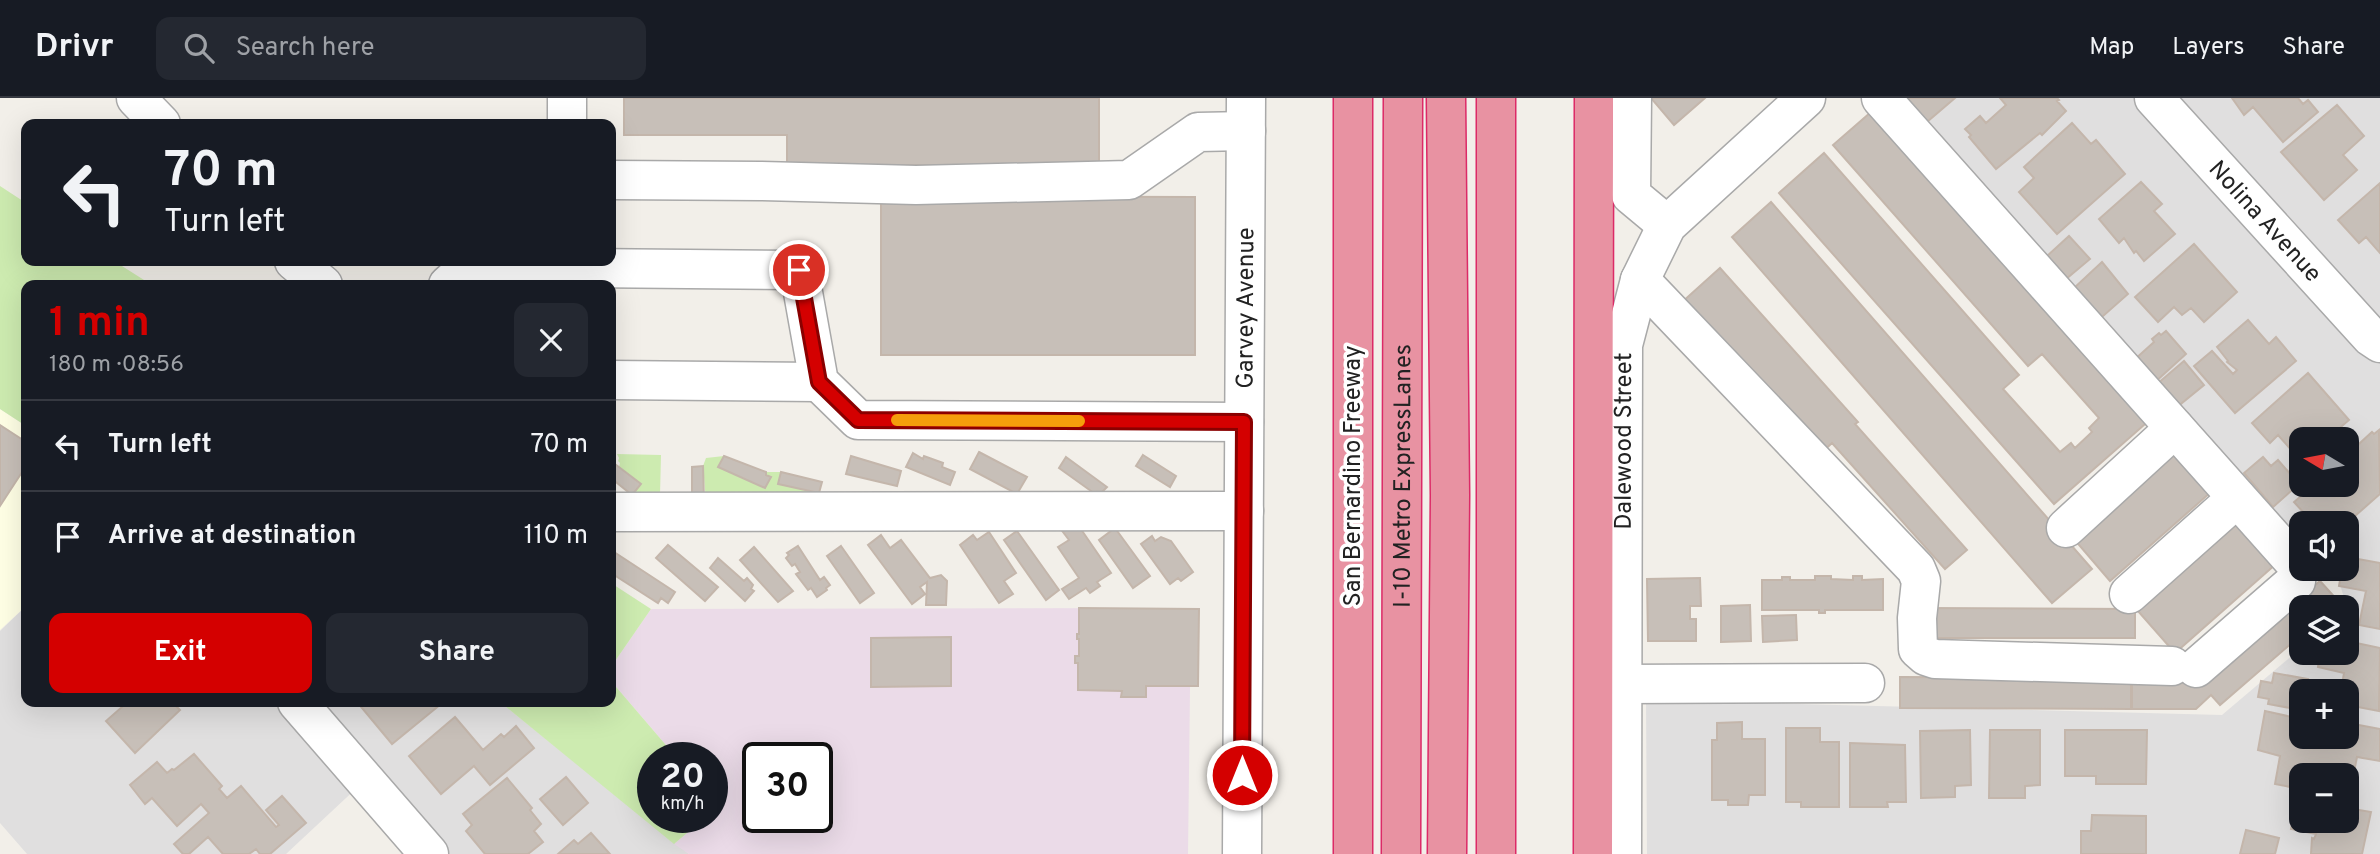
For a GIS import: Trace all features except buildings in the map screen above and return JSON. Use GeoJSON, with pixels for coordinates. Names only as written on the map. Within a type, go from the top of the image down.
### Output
{"type":"FeatureCollection","features":[{"type":"Feature","properties":{"kind":"highway","name":"San Bernardino Freeway"},"geometry":{"type":"LineString","coordinates":[[1353,98],[1353,854]]}},
{"type":"Feature","properties":{"kind":"highway","name":"I-10 Metro ExpressLanes"},"geometry":{"type":"LineString","coordinates":[[1401,854],[1403,98]]}},
{"type":"Feature","properties":{"kind":"highway"},"geometry":{"type":"LineString","coordinates":[[1446,98],[1450,481],[1447,854]]}},
{"type":"Feature","properties":{"kind":"highway"},"geometry":{"type":"LineString","coordinates":[[1496,98],[1496,854]]}},
{"type":"Feature","properties":{"kind":"highway"},"geometry":{"type":"LineString","coordinates":[[1593,854],[1594,98]]}},
{"type":"Feature","properties":{"kind":"street"},"geometry":{"type":"LineString","coordinates":[[136,98],[155,119]]}},
{"type":"Feature","properties":{"kind":"street"},"geometry":{"type":"LineString","coordinates":[[567,98],[567,119]]}},
{"type":"Feature","properties":{"kind":"street"},"geometry":{"type":"LineString","coordinates":[[1632,98],[1631,195],[1667,225]]}},
{"type":"Feature","properties":{"kind":"street","name":"Dalewood Street"},"geometry":{"type":"LineString","coordinates":[[1622,854],[1623,345],[1640,280],[1667,225],[1806,98]]}},
{"type":"Feature","properties":{"kind":"street"},"geometry":{"type":"LineString","coordinates":[[1640,280],[1916,569],[1921,581],[1917,618],[1918,649],[1926,656],[1935,659],[2184,667],[2296,581],[2298,566],[1881,98]]}},
{"type":"Feature","properties":{"kind":"street","name":"Nolina Avenue"},"geometry":{"type":"LineString","coordinates":[[2154,98],[2371,337],[2380,343]]}},
{"type":"Feature","properties":{"kind":"street"},"geometry":{"type":"LineString","coordinates":[[616,180],[916,185],[1129,180],[1198,132],[1246,115]]}},
{"type":"Feature","properties":{"kind":"street","name":"Garvey Avenue"},"geometry":{"type":"LineString","coordinates":[[1242,854],[1246,115]]}},
{"type":"Feature","properties":{"kind":"street"},"geometry":{"type":"LineString","coordinates":[[300,266],[317,280]]}},
{"type":"Feature","properties":{"kind":"street"},"geometry":{"type":"LineString","coordinates":[[454,280],[468,267],[799,270],[819,382],[858,420],[1244,422]]}},
{"type":"Feature","properties":{"kind":"street"},"geometry":{"type":"LineString","coordinates":[[616,380],[819,382]]}},
{"type":"Feature","properties":{"kind":"street"},"geometry":{"type":"LineString","coordinates":[[2066,528],[2175,428]]}},
{"type":"Feature","properties":{"kind":"street"},"geometry":{"type":"LineString","coordinates":[[2129,594],[2237,498]]}},
{"type":"Feature","properties":{"kind":"street"},"geometry":{"type":"LineString","coordinates":[[616,512],[1244,511]]}},
{"type":"Feature","properties":{"kind":"street"},"geometry":{"type":"LineString","coordinates":[[1623,684],[1865,684]]}},
{"type":"Feature","properties":{"kind":"street"},"geometry":{"type":"LineString","coordinates":[[302,707],[429,854]]}},
{"type":"Feature","properties":{"kind":"shaded area"},"geometry":{"type":"Polygon","coordinates":[[[1893,98],[2380,98],[2380,854],[1647,854],[1646,700],[2222,715],[2289,658],[2289,665],[2359,665],[2359,595],[2343,595],[2339,581],[2359,581],[2359,511],[2289,511],[2289,532],[1893,98]]]}},
{"type":"Feature","properties":{"kind":"shaded area"},"geometry":{"type":"Polygon","coordinates":[[[0,409],[21,423],[21,611],[0,630],[0,409]]]}},
{"type":"Feature","properties":{"kind":"shaded area"},"geometry":{"type":"Polygon","coordinates":[[[1191,608],[1188,854],[689,854],[674,844],[687,833],[728,833],[728,742],[663,742],[616,687],[616,660],[651,609],[1191,608]]]}},
{"type":"Feature","properties":{"kind":"shaded area"},"geometry":{"type":"Polygon","coordinates":[[[21,611],[21,707],[506,707],[637,812],[637,833],[663,833],[689,854],[448,854],[376,770],[286,854],[27,854],[0,823],[0,631],[21,611]]]}},
{"type":"Feature","properties":{"kind":"green space"},"geometry":{"type":"Polygon","coordinates":[[[0,186],[21,200],[21,266],[122,266],[144,280],[21,280],[21,423],[0,409],[0,186]]]}},
{"type":"Feature","properties":{"kind":"green space"},"geometry":{"type":"Polygon","coordinates":[[[617,454],[661,455],[660,495],[622,502],[640,484],[619,467],[617,454]]]}},
{"type":"Feature","properties":{"kind":"green space"},"geometry":{"type":"Polygon","coordinates":[[[724,456],[719,467],[765,488],[770,477],[766,472],[781,472],[779,484],[819,493],[706,501],[703,466],[706,458],[724,456]]]}},
{"type":"Feature","properties":{"kind":"green space"},"geometry":{"type":"Polygon","coordinates":[[[616,586],[651,609],[616,660],[616,586]]]}},
{"type":"Feature","properties":{"kind":"green space"},"geometry":{"type":"Polygon","coordinates":[[[616,687],[663,742],[637,742],[637,814],[506,707],[616,707],[616,687]]]}},
{"type":"Feature","properties":{"kind":"green space"},"geometry":{"type":"Polygon","coordinates":[[[661,833],[687,833],[674,844],[661,833]]]}},
{"type":"Feature","properties":{"kind":"slow traffic"},"geometry":{"type":"LineString","coordinates":[[897,420],[1079,421]]}},
{"type":"Feature","properties":{"kind":"route"},"geometry":{"type":"LineString","coordinates":[[799,270],[819,382],[858,420],[1244,422],[1242,775]]}}]}
